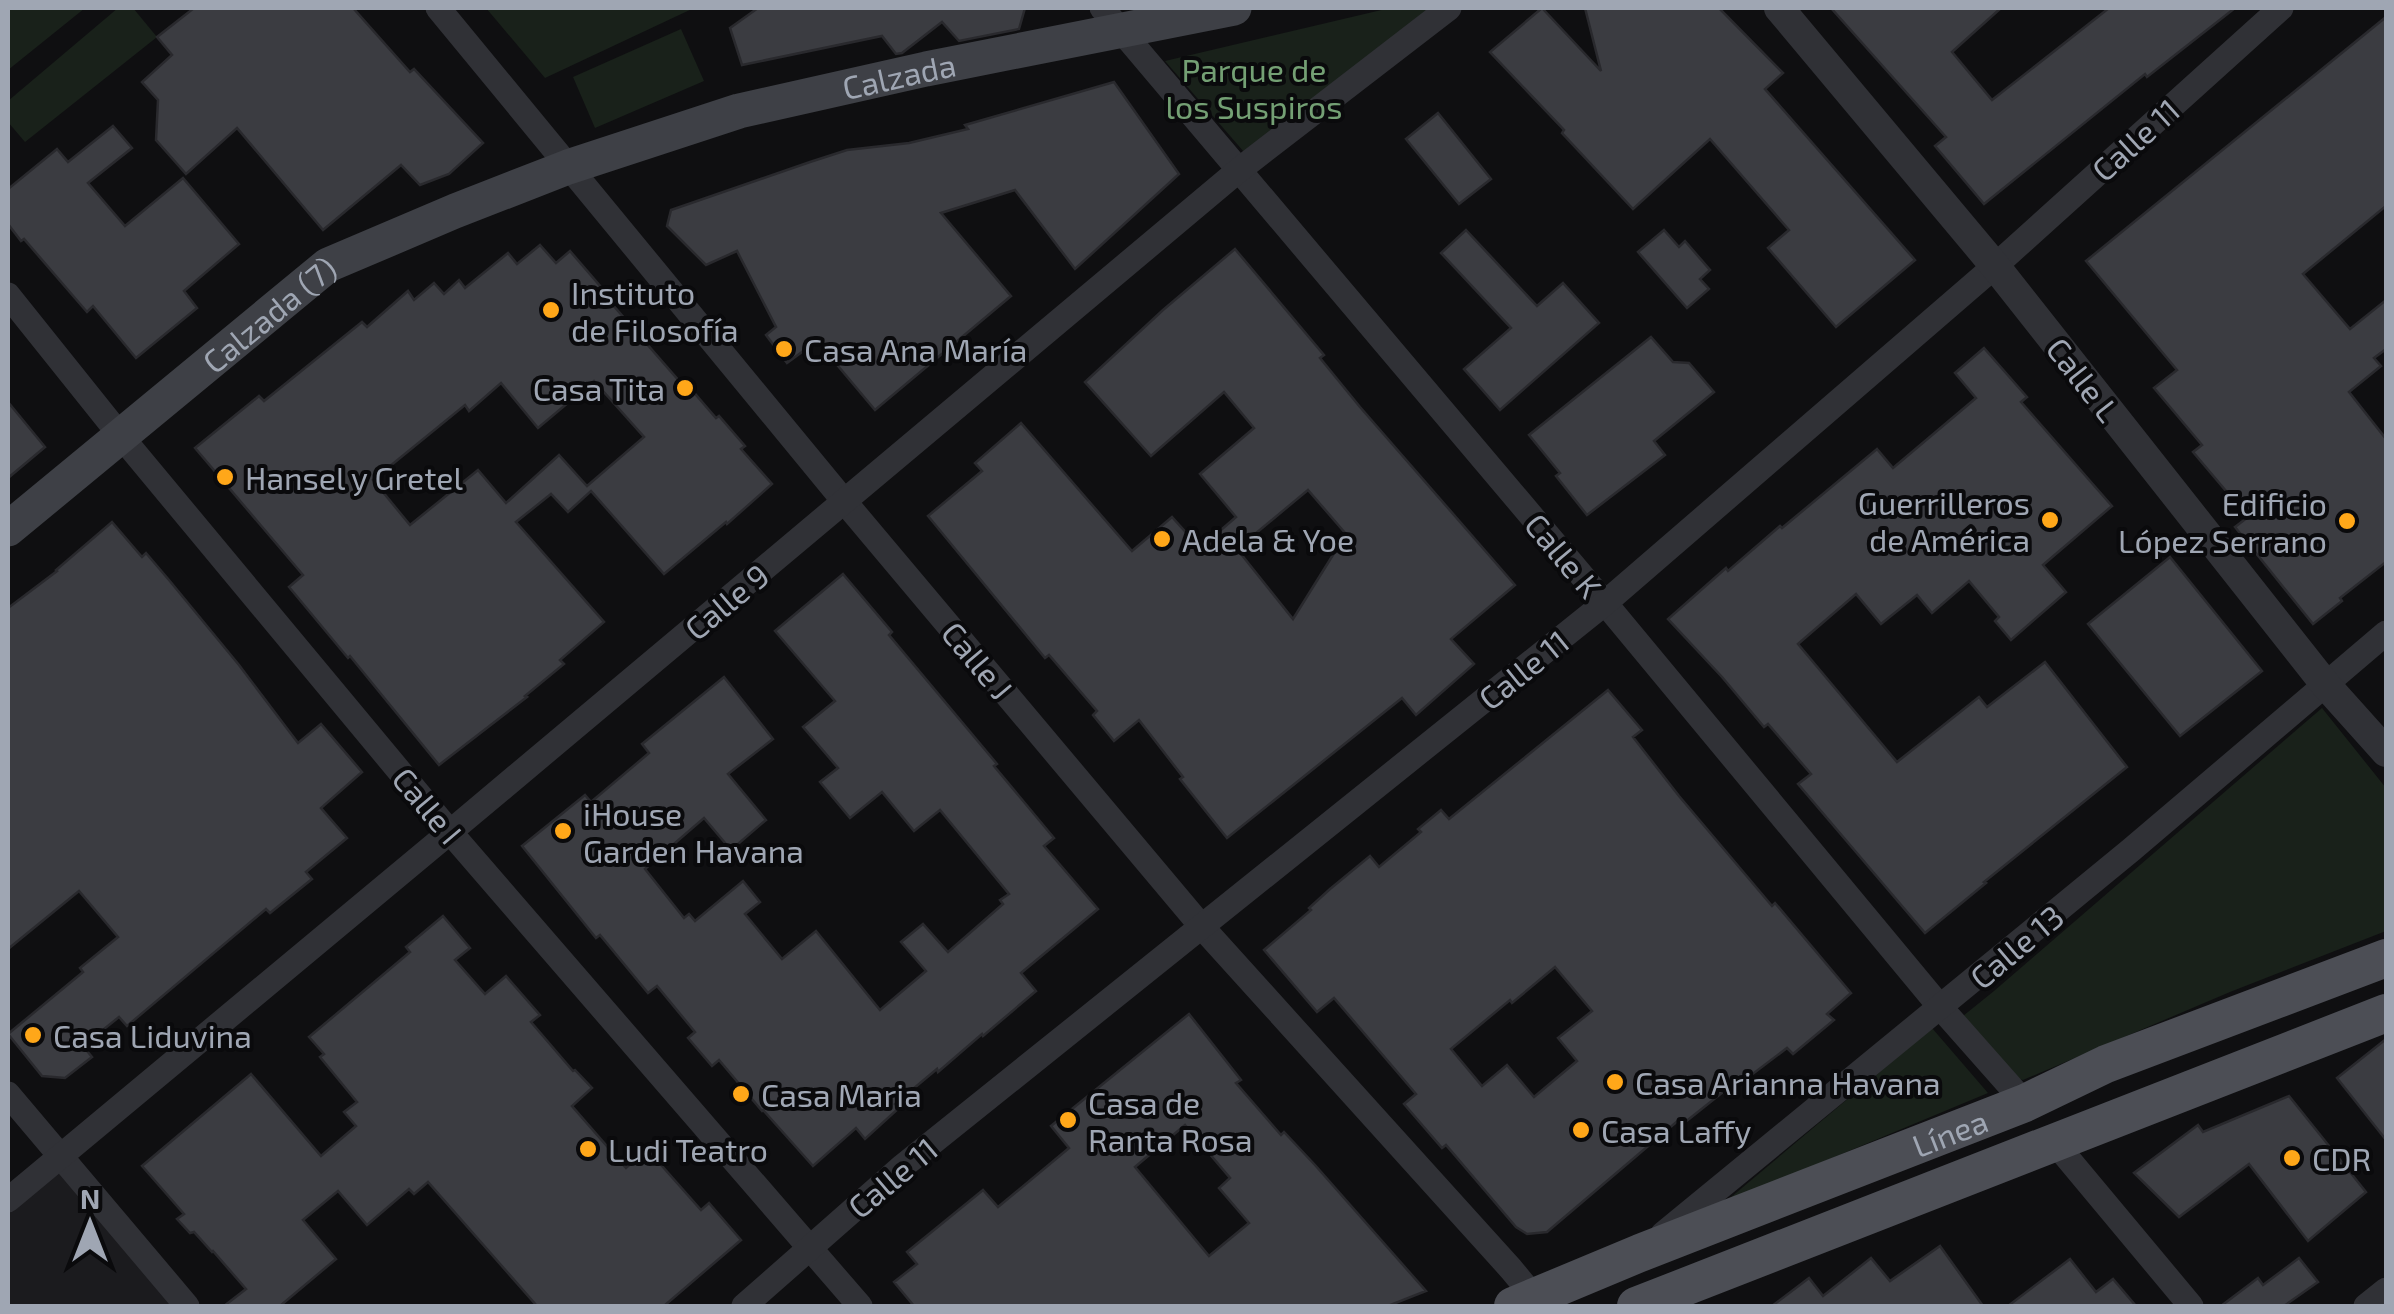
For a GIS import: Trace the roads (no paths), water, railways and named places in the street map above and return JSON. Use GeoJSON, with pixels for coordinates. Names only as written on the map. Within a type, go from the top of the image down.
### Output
{"type":"FeatureCollection","features":[{"type":"Feature","properties":{"kind":"main road","name":"Calzada"},"geometry":{"type":"LineString","coordinates":[[568,167],[739,111],[926,69],[1112,19],[1234,8]]}},
{"type":"Feature","properties":{"kind":"main road","name":"Calzada (7)"},"geometry":{"type":"LineString","coordinates":[[8,529],[328,266],[568,167]]}},
{"type":"Feature","properties":{"kind":"main road","name":"Línea"},"geometry":{"type":"LineString","coordinates":[[1530,1304],[1640,1253],[2025,1103],[2106,1064],[2386,958]]}},
{"type":"Feature","properties":{"kind":"main road","name":"Línea"},"geometry":{"type":"LineString","coordinates":[[1636,1306],[2386,1013]]}},
{"type":"Feature","properties":{"kind":"street","name":"Calle J"},"geometry":{"type":"LineString","coordinates":[[438,8],[1202,926],[1498,1254],[1530,1304]]}},
{"type":"Feature","properties":{"kind":"street","name":"Calle 9"},"geometry":{"type":"LineString","coordinates":[[8,1200],[1239,170],[1449,8]]}},
{"type":"Feature","properties":{"kind":"street","name":"Calle L"},"geometry":{"type":"LineString","coordinates":[[1779,8],[1995,266],[2325,684],[2386,752]]}},
{"type":"Feature","properties":{"kind":"street","name":"Calle 11"},"geometry":{"type":"LineString","coordinates":[[744,1306],[904,1166],[1605,603],[1995,266],[2281,8]]}},
{"type":"Feature","properties":{"kind":"street","name":"Calle K"},"geometry":{"type":"LineString","coordinates":[[1112,19],[1605,603],[1940,1008],[2025,1103]]}},
{"type":"Feature","properties":{"kind":"street","name":"Calle I"},"geometry":{"type":"LineString","coordinates":[[8,294],[450,832],[860,1306]]}},
{"type":"Feature","properties":{"kind":"street","name":"Calle 13"},"geometry":{"type":"LineString","coordinates":[[1640,1253],[2131,850],[2386,633]]}},
{"type":"Feature","properties":{"kind":"street"},"geometry":{"type":"LineString","coordinates":[[8,1094],[187,1306]]}},
{"type":"Feature","properties":{"kind":"street"},"geometry":{"type":"LineString","coordinates":[[2055,1144],[2192,1306]]}},
{"type":"Feature","properties":{"kind":"street"},"geometry":{"type":"LineString","coordinates":[[2366,1306],[2386,1290]]}},
{"type":"Feature","properties":{"kind":"place","name":"Instituto de Filosofía"},"geometry":{"type":"Point","coordinates":[551,310]}},
{"type":"Feature","properties":{"kind":"place","name":"Casa Ana María"},"geometry":{"type":"Point","coordinates":[784,349]}},
{"type":"Feature","properties":{"kind":"place","name":"Casa Tita"},"geometry":{"type":"Point","coordinates":[685,388]}},
{"type":"Feature","properties":{"kind":"place","name":"Hansel y Gretel"},"geometry":{"type":"Point","coordinates":[225,477]}},
{"type":"Feature","properties":{"kind":"place","name":"Guerrilleros de América"},"geometry":{"type":"Point","coordinates":[2050,520]}},
{"type":"Feature","properties":{"kind":"place","name":"Edificio López Serrano"},"geometry":{"type":"Point","coordinates":[2347,521]}},
{"type":"Feature","properties":{"kind":"place","name":"Adela & Yoe"},"geometry":{"type":"Point","coordinates":[1162,539]}},
{"type":"Feature","properties":{"kind":"place","name":"iHouse Garden Havana"},"geometry":{"type":"Point","coordinates":[563,831]}},
{"type":"Feature","properties":{"kind":"place","name":"Casa Liduvina"},"geometry":{"type":"Point","coordinates":[33,1035]}},
{"type":"Feature","properties":{"kind":"place","name":"Casa Arianna Havana"},"geometry":{"type":"Point","coordinates":[1615,1082]}},
{"type":"Feature","properties":{"kind":"place","name":"Casa Maria"},"geometry":{"type":"Point","coordinates":[741,1094]}},
{"type":"Feature","properties":{"kind":"place","name":"Casa de Ranta Rosa"},"geometry":{"type":"Point","coordinates":[1068,1120]}},
{"type":"Feature","properties":{"kind":"place","name":"Casa Laffy"},"geometry":{"type":"Point","coordinates":[1581,1130]}},
{"type":"Feature","properties":{"kind":"place","name":"Ludi Teatro"},"geometry":{"type":"Point","coordinates":[588,1149]}},
{"type":"Feature","properties":{"kind":"place","name":"CDR"},"geometry":{"type":"Point","coordinates":[2292,1158]}},
{"type":"Feature","properties":{"kind":"park label","name":"Parque de los Suspiros"},"geometry":{"type":"Point","coordinates":[1254,88]}}]}
